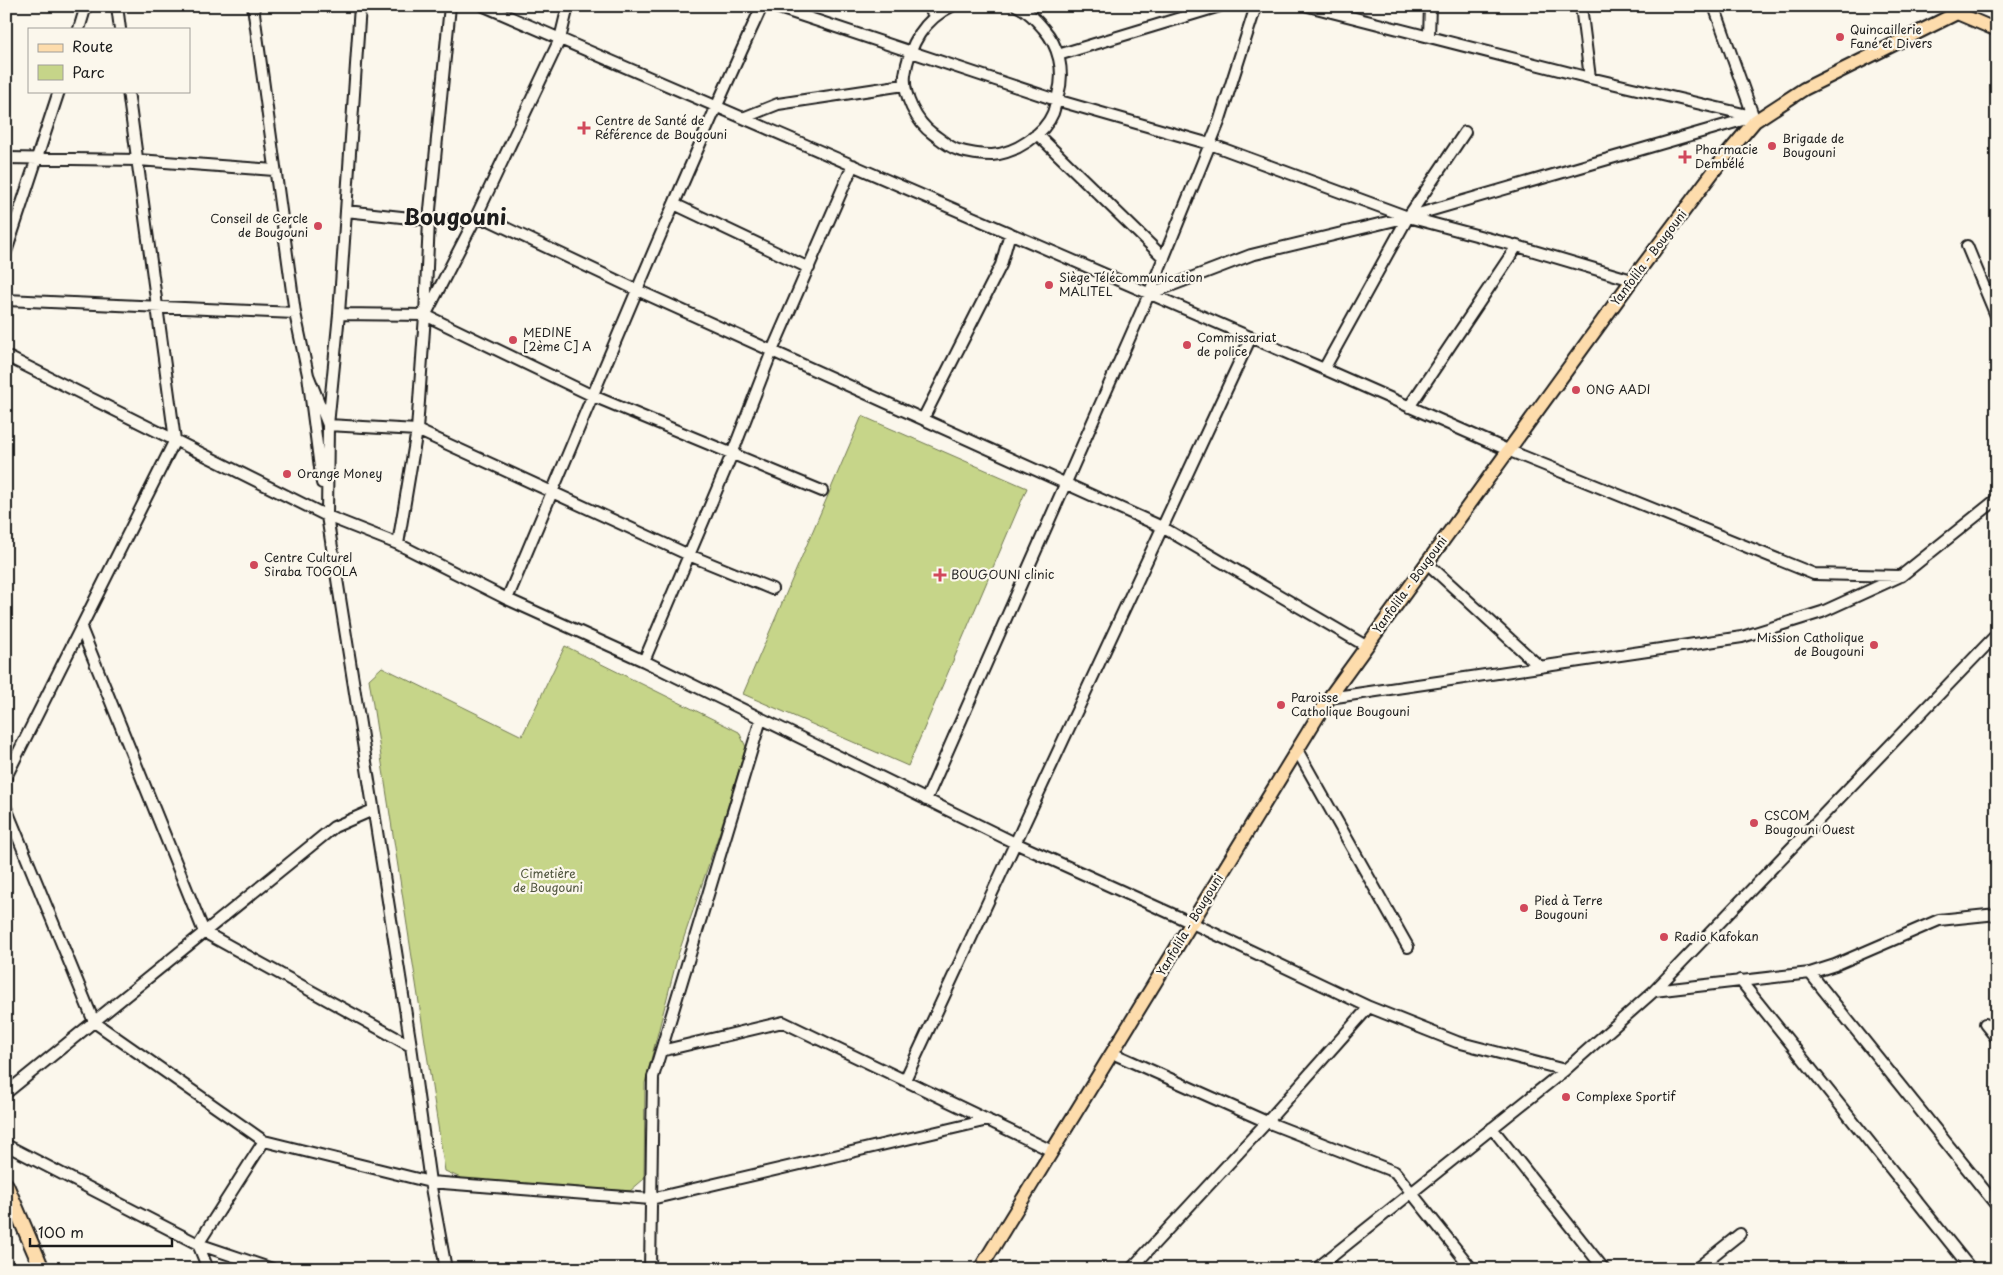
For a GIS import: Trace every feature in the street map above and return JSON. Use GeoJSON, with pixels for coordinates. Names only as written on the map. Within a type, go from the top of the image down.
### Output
{"type":"FeatureCollection","features":[{"type":"Feature","properties":{"kind":"highway"},"geometry":{"type":"LineString","coordinates":[[6,1185],[42,1269]]}},
{"type":"Feature","properties":{"kind":"main road","name":"Yanfolila - Bougouni"},"geometry":{"type":"LineString","coordinates":[[980,1269],[1329,698],[1632,280],[1754,119],[1804,89],[1956,10]]}},
{"type":"Feature","properties":{"kind":"main road"},"geometry":{"type":"LineString","coordinates":[[1956,10],[1997,30]]}},
{"type":"Feature","properties":{"kind":"street"},"geometry":{"type":"LineString","coordinates":[[79,28],[86,6]]}},
{"type":"Feature","properties":{"kind":"street"},"geometry":{"type":"LineString","coordinates":[[117,6],[120,28]]}},
{"type":"Feature","properties":{"kind":"street"},"geometry":{"type":"LineString","coordinates":[[253,6],[295,313],[308,375],[327,516],[411,1046],[430,1182],[446,1269]]}},
{"type":"Feature","properties":{"kind":"street"},"geometry":{"type":"LineString","coordinates":[[327,516],[328,425],[339,314],[360,6]]}},
{"type":"Feature","properties":{"kind":"street"},"geometry":{"type":"LineString","coordinates":[[398,544],[416,430],[425,315],[429,220],[450,6]]}},
{"type":"Feature","properties":{"kind":"street"},"geometry":{"type":"LineString","coordinates":[[484,6],[715,108],[854,165],[1510,450],[1814,574],[1901,576]]}},
{"type":"Feature","properties":{"kind":"street"},"geometry":{"type":"LineString","coordinates":[[425,315],[475,219],[560,39],[568,6]]}},
{"type":"Feature","properties":{"kind":"street"},"geometry":{"type":"LineString","coordinates":[[507,599],[715,108],[762,6]]}},
{"type":"Feature","properties":{"kind":"street"},"geometry":{"type":"LineString","coordinates":[[773,6],[911,50],[1056,100],[1210,144],[1408,217],[1517,246],[1632,280]]}},
{"type":"Feature","properties":{"kind":"street"},"geometry":{"type":"LineString","coordinates":[[927,6],[935,16]]}},
{"type":"Feature","properties":{"kind":"street"},"geometry":{"type":"LineString","coordinates":[[952,6],[935,16],[921,29],[907,59],[904,85],[911,105],[926,129],[957,150],[992,154],[1017,148],[1038,134],[1052,114],[1062,81],[1058,55],[1050,36],[1032,15],[1017,6]]}},
{"type":"Feature","properties":{"kind":"street"},"geometry":{"type":"LineString","coordinates":[[1058,55],[1220,6]]}},
{"type":"Feature","properties":{"kind":"street"},"geometry":{"type":"LineString","coordinates":[[926,800],[1066,485],[1164,258],[1219,122],[1256,6]]}},
{"type":"Feature","properties":{"kind":"street"},"geometry":{"type":"LineString","coordinates":[[1308,6],[1754,119]]}},
{"type":"Feature","properties":{"kind":"street"},"geometry":{"type":"LineString","coordinates":[[1429,36],[1430,6]]}},
{"type":"Feature","properties":{"kind":"street"},"geometry":{"type":"LineString","coordinates":[[1581,6],[1590,78]]}},
{"type":"Feature","properties":{"kind":"street"},"geometry":{"type":"LineString","coordinates":[[1714,6],[1754,119]]}},
{"type":"Feature","properties":{"kind":"street"},"geometry":{"type":"LineString","coordinates":[[1945,6],[1956,10]]}},
{"type":"Feature","properties":{"kind":"street"},"geometry":{"type":"LineString","coordinates":[[743,118],[778,104],[904,85]]}},
{"type":"Feature","properties":{"kind":"street"},"geometry":{"type":"LineString","coordinates":[[6,252],[59,92]]}},
{"type":"Feature","properties":{"kind":"street"},"geometry":{"type":"LineString","coordinates":[[6,777],[175,440],[128,92]]}},
{"type":"Feature","properties":{"kind":"street"},"geometry":{"type":"LineString","coordinates":[[1149,294],[1251,255],[1408,217],[1754,119]]}},
{"type":"Feature","properties":{"kind":"street"},"geometry":{"type":"LineString","coordinates":[[1324,368],[1408,217],[1465,132]]}},
{"type":"Feature","properties":{"kind":"street"},"geometry":{"type":"LineString","coordinates":[[1038,134],[1164,258]]}},
{"type":"Feature","properties":{"kind":"street"},"geometry":{"type":"LineString","coordinates":[[6,158],[138,160],[274,170]]}},
{"type":"Feature","properties":{"kind":"street"},"geometry":{"type":"LineString","coordinates":[[644,661],[732,454],[772,351],[854,165]]}},
{"type":"Feature","properties":{"kind":"street"},"geometry":{"type":"LineString","coordinates":[[674,204],[809,268]]}},
{"type":"Feature","properties":{"kind":"street"},"geometry":{"type":"LineString","coordinates":[[346,211],[429,220],[489,220],[637,290],[1162,527],[1366,646]]}},
{"type":"Feature","properties":{"kind":"street"},"geometry":{"type":"LineString","coordinates":[[923,419],[1001,265],[1010,233]]}},
{"type":"Feature","properties":{"kind":"street"},"geometry":{"type":"LineString","coordinates":[[1410,407],[1517,246]]}},
{"type":"Feature","properties":{"kind":"street"},"geometry":{"type":"LineString","coordinates":[[1967,246],[1997,318]]}},
{"type":"Feature","properties":{"kind":"street"},"geometry":{"type":"LineString","coordinates":[[6,300],[295,313]]}},
{"type":"Feature","properties":{"kind":"street"},"geometry":{"type":"LineString","coordinates":[[339,314],[425,315],[592,396],[822,491]]}},
{"type":"Feature","properties":{"kind":"street"},"geometry":{"type":"LineString","coordinates":[[905,1080],[1251,337]]}},
{"type":"Feature","properties":{"kind":"street"},"geometry":{"type":"LineString","coordinates":[[6,356],[327,516],[398,544],[507,599],[644,661],[1015,843],[1192,923],[1369,1007],[1457,1042],[1565,1070]]}},
{"type":"Feature","properties":{"kind":"street"},"geometry":{"type":"LineString","coordinates":[[308,375],[328,425]]}},
{"type":"Feature","properties":{"kind":"street"},"geometry":{"type":"LineString","coordinates":[[328,425],[416,430],[689,555],[772,589]]}},
{"type":"Feature","properties":{"kind":"street"},"geometry":{"type":"LineString","coordinates":[[1329,698],[1742,637],[1822,612],[1901,576],[1997,498]]}},
{"type":"Feature","properties":{"kind":"street"},"geometry":{"type":"LineString","coordinates":[[1427,563],[1540,667]]}},
{"type":"Feature","properties":{"kind":"street"},"geometry":{"type":"LineString","coordinates":[[81,628],[204,932],[411,1046]]}},
{"type":"Feature","properties":{"kind":"street"},"geometry":{"type":"LineString","coordinates":[[1316,1269],[1565,1070],[1654,991],[1997,634]]}},
{"type":"Feature","properties":{"kind":"street"},"geometry":{"type":"LineString","coordinates":[[650,1269],[653,1077],[761,719]]}},
{"type":"Feature","properties":{"kind":"street"},"geometry":{"type":"LineString","coordinates":[[1298,750],[1408,946]]}},
{"type":"Feature","properties":{"kind":"street"},"geometry":{"type":"LineString","coordinates":[[6,808],[94,1022],[264,1140],[430,1182],[651,1199],[988,1120]]}},
{"type":"Feature","properties":{"kind":"street"},"geometry":{"type":"LineString","coordinates":[[6,1093],[334,827],[373,810]]}},
{"type":"Feature","properties":{"kind":"street"},"geometry":{"type":"LineString","coordinates":[[1654,991],[1810,973],[1835,966],[1939,920],[1997,914]]}},
{"type":"Feature","properties":{"kind":"street"},"geometry":{"type":"LineString","coordinates":[[1810,973],[1997,1206]]}},
{"type":"Feature","properties":{"kind":"street"},"geometry":{"type":"LineString","coordinates":[[1740,980],[1971,1269]]}},
{"type":"Feature","properties":{"kind":"street"},"geometry":{"type":"LineString","coordinates":[[1131,1269],[1267,1122],[1369,1007]]}},
{"type":"Feature","properties":{"kind":"street"},"geometry":{"type":"LineString","coordinates":[[661,1051],[783,1022],[1052,1151]]}},
{"type":"Feature","properties":{"kind":"street"},"geometry":{"type":"LineString","coordinates":[[1985,1024],[1997,1039]]}},
{"type":"Feature","properties":{"kind":"street"},"geometry":{"type":"LineString","coordinates":[[1112,1053],[1267,1122],[1394,1172],[1472,1269]]}},
{"type":"Feature","properties":{"kind":"street"},"geometry":{"type":"LineString","coordinates":[[1492,1128],[1604,1269]]}},
{"type":"Feature","properties":{"kind":"street"},"geometry":{"type":"LineString","coordinates":[[198,1244],[264,1140]]}},
{"type":"Feature","properties":{"kind":"street"},"geometry":{"type":"LineString","coordinates":[[6,1145],[198,1244],[272,1269]]}},
{"type":"Feature","properties":{"kind":"street"},"geometry":{"type":"LineString","coordinates":[[1696,1269],[1740,1234]]}},
{"type":"Feature","properties":{"kind":"street"},"geometry":{"type":"LineString","coordinates":[[198,1244],[208,1269]]}},
{"type":"Feature","properties":{"kind":"green space"},"geometry":{"type":"Polygon","coordinates":[[[862,416],[1027,488],[908,766],[743,694],[862,416]]]}},
{"type":"Feature","properties":{"kind":"green space","name":"Cimetière de Bougouni"},"geometry":{"type":"Polygon","coordinates":[[[565,646],[739,732],[746,747],[678,955],[645,1083],[644,1179],[630,1191],[463,1179],[445,1171],[369,679],[382,667],[522,736],[565,646]]]}},
{"type":"Feature","properties":{"kind":"place","name":"Quincaillerie Fané et Divers"},"geometry":{"type":"Point","coordinates":[1840,37]}},
{"type":"Feature","properties":{"kind":"place","name":"Centre de Santé de Référence de Bougouni"},"geometry":{"type":"Point","coordinates":[584,128]}},
{"type":"Feature","properties":{"kind":"place","name":"Brigade de Bougouni"},"geometry":{"type":"Point","coordinates":[1772,146]}},
{"type":"Feature","properties":{"kind":"place","name":"Pharmacie Dembélé"},"geometry":{"type":"Point","coordinates":[1685,157]}},
{"type":"Feature","properties":{"kind":"place","name":"Conseil de Cercle de Bougouni"},"geometry":{"type":"Point","coordinates":[318,226]}},
{"type":"Feature","properties":{"kind":"place","name":"Siège Télécommunication MALITEL"},"geometry":{"type":"Point","coordinates":[1049,285]}},
{"type":"Feature","properties":{"kind":"place","name":"MEDINE [2ème C] A"},"geometry":{"type":"Point","coordinates":[513,340]}},
{"type":"Feature","properties":{"kind":"place","name":"Commissariat de police"},"geometry":{"type":"Point","coordinates":[1187,345]}},
{"type":"Feature","properties":{"kind":"place","name":"ONG AADI"},"geometry":{"type":"Point","coordinates":[1576,390]}},
{"type":"Feature","properties":{"kind":"place","name":"Orange Money"},"geometry":{"type":"Point","coordinates":[287,474]}},
{"type":"Feature","properties":{"kind":"place","name":"Centre Culturel Siraba TOGOLA"},"geometry":{"type":"Point","coordinates":[254,565]}},
{"type":"Feature","properties":{"kind":"place","name":"BOUGOUNI clinic"},"geometry":{"type":"Point","coordinates":[940,575]}},
{"type":"Feature","properties":{"kind":"place","name":"Mission Catholique de Bougouni"},"geometry":{"type":"Point","coordinates":[1874,645]}},
{"type":"Feature","properties":{"kind":"place","name":"Paroisse Catholique Bougouni"},"geometry":{"type":"Point","coordinates":[1281,705]}},
{"type":"Feature","properties":{"kind":"place","name":"CSCOM Bougouni Ouest"},"geometry":{"type":"Point","coordinates":[1754,823]}},
{"type":"Feature","properties":{"kind":"place","name":"Pied à Terre Bougouni"},"geometry":{"type":"Point","coordinates":[1524,908]}},
{"type":"Feature","properties":{"kind":"place","name":"Radio Kafokan"},"geometry":{"type":"Point","coordinates":[1664,937]}},
{"type":"Feature","properties":{"kind":"place","name":"Complexe Sportif"},"geometry":{"type":"Point","coordinates":[1566,1097]}},
{"type":"Feature","properties":{"kind":"district","name":"Bougouni"},"geometry":{"type":"Point","coordinates":[455,217]}}]}
